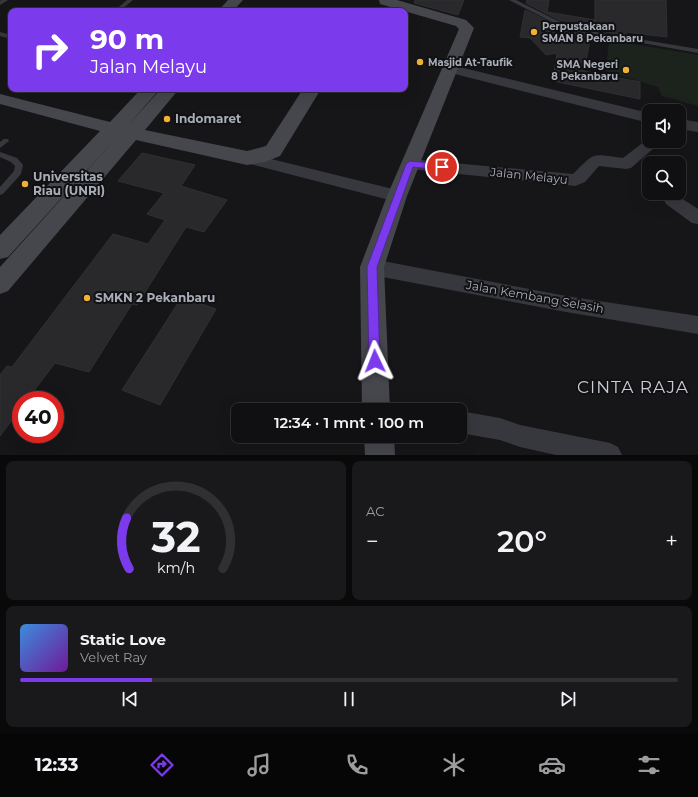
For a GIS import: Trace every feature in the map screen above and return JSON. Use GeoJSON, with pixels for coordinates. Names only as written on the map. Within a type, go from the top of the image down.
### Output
{"type":"FeatureCollection","features":[{"type":"Feature","properties":{"kind":"street"},"geometry":{"type":"LineString","coordinates":[[382,3],[402,8]]}},
{"type":"Feature","properties":{"kind":"street"},"geometry":{"type":"LineString","coordinates":[[379,403],[372,267],[397,196],[451,69],[466,28],[461,23],[408,10]]}},
{"type":"Feature","properties":{"kind":"street"},"geometry":{"type":"LineString","coordinates":[[451,69],[642,116]]}},
{"type":"Feature","properties":{"kind":"street"},"geometry":{"type":"LineString","coordinates":[[22,92],[127,125],[155,138],[247,158],[397,196]]}},
{"type":"Feature","properties":{"kind":"street"},"geometry":{"type":"LineString","coordinates":[[0,284],[127,125],[149,92]]}},
{"type":"Feature","properties":{"kind":"street"},"geometry":{"type":"LineString","coordinates":[[0,250],[127,125],[166,92]]}},
{"type":"Feature","properties":{"kind":"street"},"geometry":{"type":"LineString","coordinates":[[247,158],[264,156],[273,151],[310,92]]}},
{"type":"Feature","properties":{"kind":"street"},"geometry":{"type":"LineString","coordinates":[[0,99],[127,125]]}},
{"type":"Feature","properties":{"kind":"street"},"geometry":{"type":"LineString","coordinates":[[686,125],[698,127]]}},
{"type":"Feature","properties":{"kind":"street","name":"Jalan Melayu"},"geometry":{"type":"LineString","coordinates":[[410,164],[575,180],[579,178],[595,160],[626,164],[645,148]]}},
{"type":"Feature","properties":{"kind":"street"},"geometry":{"type":"LineString","coordinates":[[672,200],[698,218]]}},
{"type":"Feature","properties":{"kind":"street","name":"Jalan Kembang Selasih"},"geometry":{"type":"LineString","coordinates":[[372,267],[566,304],[698,325]]}},
{"type":"Feature","properties":{"kind":"street"},"geometry":{"type":"LineString","coordinates":[[467,423],[500,429],[520,436],[610,455]]}},
{"type":"Feature","properties":{"kind":"street"},"geometry":{"type":"LineString","coordinates":[[380,443],[380,455]]}},
{"type":"Feature","properties":{"kind":"lane"},"geometry":{"type":"LineString","coordinates":[[0,3],[5,0]]}},
{"type":"Feature","properties":{"kind":"lane"},"geometry":{"type":"LineString","coordinates":[[121,8],[130,0]]}},
{"type":"Feature","properties":{"kind":"lane"},"geometry":{"type":"LineString","coordinates":[[512,0],[554,21],[583,31],[698,51]]}},
{"type":"Feature","properties":{"kind":"lane"},"geometry":{"type":"LineString","coordinates":[[0,154],[14,160],[19,165],[18,172],[0,192]]}},
{"type":"Feature","properties":{"kind":"shaded area"},"geometry":{"type":"Polygon","coordinates":[[[609,40],[698,55],[698,106],[662,96],[658,87],[606,71],[609,40]]]}},
{"type":"Feature","properties":{"kind":"building"},"geometry":{"type":"Polygon","coordinates":[[[415,0],[464,0],[458,15],[414,3],[415,0]]]}},
{"type":"Feature","properties":{"kind":"building"},"geometry":{"type":"Polygon","coordinates":[[[527,0],[549,0],[547,12],[595,20],[593,30],[557,19],[526,3],[527,0]]]}},
{"type":"Feature","properties":{"kind":"building"},"geometry":{"type":"Polygon","coordinates":[[[595,0],[666,0],[667,37],[626,32],[626,36],[595,30],[595,0]]]}},
{"type":"Feature","properties":{"kind":"building"},"geometry":{"type":"Polygon","coordinates":[[[525,10],[552,23],[591,35],[584,71],[640,82],[640,99],[553,81],[557,53],[546,55],[530,38],[520,37],[525,10]]]}},
{"type":"Feature","properties":{"kind":"building"},"geometry":{"type":"Polygon","coordinates":[[[142,153],[195,165],[181,186],[227,200],[204,232],[186,227],[137,305],[132,304],[89,372],[55,363],[34,391],[12,391],[12,420],[0,436],[0,375],[7,366],[12,367],[113,234],[148,244],[165,220],[147,214],[164,193],[118,181],[142,153]]]}},
{"type":"Feature","properties":{"kind":"building","name":"SMKN 2 Pekanbaru"},"geometry":{"type":"Polygon","coordinates":[[[182,297],[216,309],[160,405],[122,390],[182,297]]]}},
{"type":"Feature","properties":{"kind":"place","name":"Perpustakaan SMAN 8 Pekanbaru"},"geometry":{"type":"Point","coordinates":[534,32]}},
{"type":"Feature","properties":{"kind":"place","name":"Masjid At-Taufik"},"geometry":{"type":"Point","coordinates":[420,62]}},
{"type":"Feature","properties":{"kind":"place","name":"SMA Negeri 8 Pekanbaru"},"geometry":{"type":"Point","coordinates":[626,70]}},
{"type":"Feature","properties":{"kind":"place","name":"Indomaret"},"geometry":{"type":"Point","coordinates":[167,119]}},
{"type":"Feature","properties":{"kind":"place","name":"Universitas Riau (UNRI)"},"geometry":{"type":"Point","coordinates":[25,184]}},
{"type":"Feature","properties":{"kind":"place","name":"SMKN 2 Pekanbaru"},"geometry":{"type":"Point","coordinates":[87,298]}},
{"type":"Feature","properties":{"kind":"district","name":"CINTA RAJA"},"geometry":{"type":"Point","coordinates":[633,387]}},
{"type":"Feature","properties":{"kind":"route"},"geometry":{"type":"LineString","coordinates":[[375,361],[372,267],[410,164],[442,167]]}}]}
